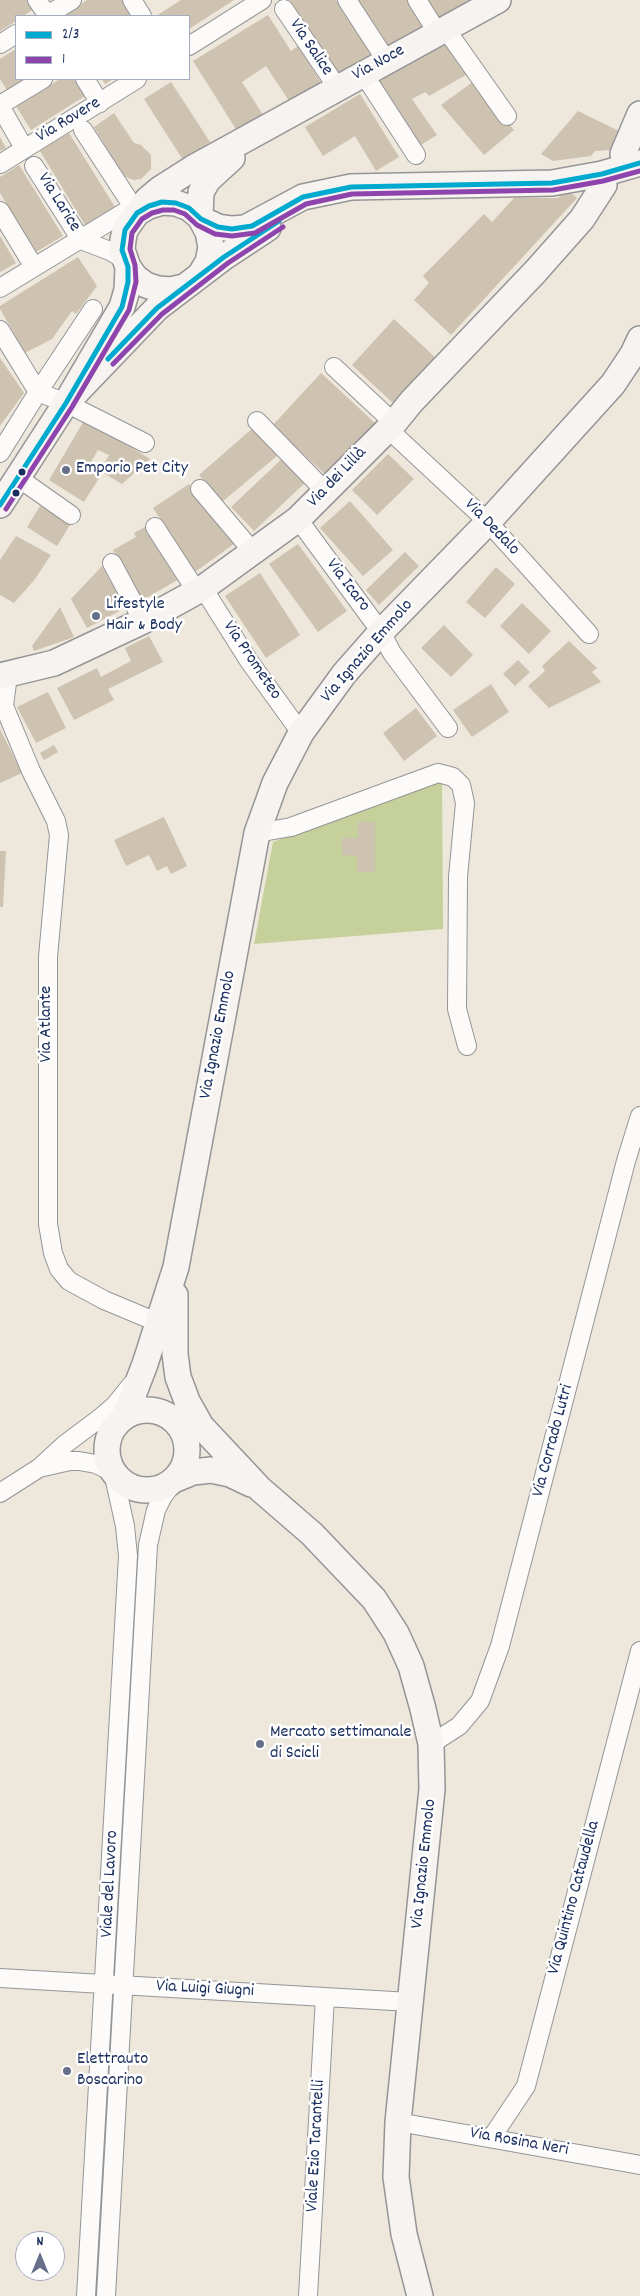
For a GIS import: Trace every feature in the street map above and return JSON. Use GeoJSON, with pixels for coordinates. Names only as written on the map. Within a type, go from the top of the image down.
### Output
{"type":"FeatureCollection","features":[{"type":"Feature","properties":{"kind":"street"},"geometry":{"type":"LineString","coordinates":[[37,0],[46,15]]}},
{"type":"Feature","properties":{"kind":"street"},"geometry":{"type":"LineString","coordinates":[[49,15],[72,0]]}},
{"type":"Feature","properties":{"kind":"street"},"geometry":{"type":"LineString","coordinates":[[132,0],[141,15]]}},
{"type":"Feature","properties":{"kind":"street"},"geometry":{"type":"LineString","coordinates":[[190,45],[262,0]]}},
{"type":"Feature","properties":{"kind":"street"},"geometry":{"type":"LineString","coordinates":[[347,0],[386,60]]}},
{"type":"Feature","properties":{"kind":"street"},"geometry":{"type":"LineString","coordinates":[[417,0],[507,116]]}},
{"type":"Feature","properties":{"kind":"street","name":"Via Noce"},"geometry":{"type":"LineString","coordinates":[[262,131],[337,87],[498,0]]}},
{"type":"Feature","properties":{"kind":"street","name":"Via Salice"},"geometry":{"type":"LineString","coordinates":[[284,9],[337,87]]}},
{"type":"Feature","properties":{"kind":"street"},"geometry":{"type":"LineString","coordinates":[[0,44],[15,35]]}},
{"type":"Feature","properties":{"kind":"street"},"geometry":{"type":"LineString","coordinates":[[363,73],[416,155]]}},
{"type":"Feature","properties":{"kind":"street"},"geometry":{"type":"LineString","coordinates":[[24,148],[0,105],[41,80]]}},
{"type":"Feature","properties":{"kind":"street"},"geometry":{"type":"LineString","coordinates":[[86,80],[100,103]]}},
{"type":"Feature","properties":{"kind":"street","name":"Via Rovere"},"geometry":{"type":"LineString","coordinates":[[0,164],[136,80]]}},
{"type":"Feature","properties":{"kind":"street"},"geometry":{"type":"LineString","coordinates":[[71,515],[5,491],[66,403],[122,307],[127,290],[126,264],[122,250],[124,235],[135,210],[162,202],[176,203],[189,208],[201,218],[218,227],[245,228],[303,198],[331,192],[373,186],[413,187],[552,182],[602,174],[631,159],[640,114]]}},
{"type":"Feature","properties":{"kind":"street"},"geometry":{"type":"LineString","coordinates":[[83,130],[135,210]]}},
{"type":"Feature","properties":{"kind":"street"},"geometry":{"type":"LineString","coordinates":[[0,288],[135,210],[160,189],[193,168],[262,131]]}},
{"type":"Feature","properties":{"kind":"street"},"geometry":{"type":"LineString","coordinates":[[81,240],[110,251],[126,264],[135,277],[146,285],[158,289],[171,290],[192,281],[208,262],[211,247],[208,232],[201,218],[201,192],[208,180],[262,131]]}},
{"type":"Feature","properties":{"kind":"street","name":"Via Larice"},"geometry":{"type":"LineString","coordinates":[[34,166],[81,240]]}},
{"type":"Feature","properties":{"kind":"street","name":"Via dei Lillà"},"geometry":{"type":"LineString","coordinates":[[4,676],[54,662],[143,621],[200,590],[254,553],[298,519],[535,272],[582,219],[604,185]]}},
{"type":"Feature","properties":{"kind":"street"},"geometry":{"type":"LineString","coordinates":[[66,403],[157,308],[192,281],[305,204],[331,192]]}},
{"type":"Feature","properties":{"kind":"street"},"geometry":{"type":"LineString","coordinates":[[0,211],[34,267]]}},
{"type":"Feature","properties":{"kind":"street"},"geometry":{"type":"LineString","coordinates":[[0,453],[93,309]]}},
{"type":"Feature","properties":{"kind":"street"},"geometry":{"type":"LineString","coordinates":[[0,330],[38,392],[66,403],[145,443]]}},
{"type":"Feature","properties":{"kind":"street","name":"Via Ignazio Emmolo"},"geometry":{"type":"LineString","coordinates":[[176,1267],[257,834],[275,783],[301,733],[344,674],[381,632],[488,522],[613,384],[633,354],[640,339]]}},
{"type":"Feature","properties":{"kind":"street","name":"Via Dedalo"},"geometry":{"type":"LineString","coordinates":[[334,367],[488,522],[589,634]]}},
{"type":"Feature","properties":{"kind":"street"},"geometry":{"type":"LineString","coordinates":[[257,421],[325,491]]}},
{"type":"Feature","properties":{"kind":"street"},"geometry":{"type":"LineString","coordinates":[[200,489],[254,553]]}},
{"type":"Feature","properties":{"kind":"street","name":"Via Icaro"},"geometry":{"type":"LineString","coordinates":[[298,519],[381,632],[392,653],[448,728]]}},
{"type":"Feature","properties":{"kind":"street","name":"Via Prometeo"},"geometry":{"type":"LineString","coordinates":[[155,527],[301,733]]}},
{"type":"Feature","properties":{"kind":"street"},"geometry":{"type":"LineString","coordinates":[[112,563],[143,621]]}},
{"type":"Feature","properties":{"kind":"street","name":"Via Atlante"},"geometry":{"type":"LineString","coordinates":[[4,676],[4,706],[31,771],[56,821],[58,835],[48,957],[48,1224],[52,1253],[59,1269],[69,1282],[104,1300],[158,1323]]}},
{"type":"Feature","properties":{"kind":"street"},"geometry":{"type":"LineString","coordinates":[[257,834],[291,827],[438,773],[453,777],[461,785],[465,803],[458,877],[457,1009],[467,1046]]}},
{"type":"Feature","properties":{"kind":"street","name":"Via Corrado Lutri"},"geometry":{"type":"LineString","coordinates":[[431,1744],[459,1726],[480,1701],[500,1646],[626,1161],[640,1116]]}},
{"type":"Feature","properties":{"kind":"street"},"geometry":{"type":"LineString","coordinates":[[176,1267],[145,1364],[125,1416],[114,1428],[108,1442],[107,1458],[113,1472],[121,1481],[143,1490],[161,1488],[193,1472],[211,1470],[230,1474],[260,1489]]}},
{"type":"Feature","properties":{"kind":"street"},"geometry":{"type":"LineString","coordinates":[[106,2296],[125,1985],[148,1545],[156,1510],[163,1496],[185,1465],[188,1449],[183,1422],[187,1401],[178,1377],[175,1354],[176,1267]]}},
{"type":"Feature","properties":{"kind":"street"},"geometry":{"type":"LineString","coordinates":[[0,1493],[39,1468],[64,1445],[114,1405],[145,1364]]}},
{"type":"Feature","properties":{"kind":"street"},"geometry":{"type":"LineString","coordinates":[[92,1424],[143,1410],[183,1422],[260,1489]]}},
{"type":"Feature","properties":{"kind":"street"},"geometry":{"type":"LineString","coordinates":[[39,1468],[70,1461],[80,1461],[96,1464],[113,1472]]}},
{"type":"Feature","properties":{"kind":"street","name":"Viale del Lavoro"},"geometry":{"type":"LineString","coordinates":[[86,2296],[128,1580],[125,1526],[113,1472]]}},
{"type":"Feature","properties":{"kind":"street","name":"Via Ignazio Emmolo"},"geometry":{"type":"LineString","coordinates":[[260,1489],[312,1534],[374,1599],[396,1633],[411,1666],[431,1744],[432,1789],[398,2122],[396,2177],[404,2234],[420,2296]]}},
{"type":"Feature","properties":{"kind":"street","name":"Via Quintino Cataudella"},"geometry":{"type":"LineString","coordinates":[[492,2138],[526,2086],[640,1651]]}},
{"type":"Feature","properties":{"kind":"street","name":"Via Luigi Giugni"},"geometry":{"type":"LineString","coordinates":[[0,1978],[410,2002]]}},
{"type":"Feature","properties":{"kind":"street","name":"Viale Ezio Tarantelli"},"geometry":{"type":"LineString","coordinates":[[308,2296],[325,1997]]}},
{"type":"Feature","properties":{"kind":"street","name":"Via Rosina Neri"},"geometry":{"type":"LineString","coordinates":[[398,2122],[640,2165]]}},
{"type":"Feature","properties":{"kind":"green space"},"geometry":{"type":"Polygon","coordinates":[[[442,779],[443,929],[254,944],[273,842],[442,779]]]}},
{"type":"Feature","properties":{"kind":"building"},"geometry":{"type":"Polygon","coordinates":[[[0,0],[27,0],[34,9],[25,15],[15,15],[15,22],[0,31],[0,0]]]}},
{"type":"Feature","properties":{"kind":"building"},"geometry":{"type":"Polygon","coordinates":[[[87,0],[124,0],[133,13],[129,15],[64,15],[87,0]]]}},
{"type":"Feature","properties":{"kind":"building"},"geometry":{"type":"Polygon","coordinates":[[[181,0],[234,0],[190,28],[190,15],[158,15],[181,0]]]}},
{"type":"Feature","properties":{"kind":"building"},"geometry":{"type":"Polygon","coordinates":[[[290,0],[336,0],[372,53],[339,75],[290,0]]]}},
{"type":"Feature","properties":{"kind":"building"},"geometry":{"type":"Polygon","coordinates":[[[357,0],[407,0],[426,29],[390,49],[357,0]]]}},
{"type":"Feature","properties":{"kind":"building"},"geometry":{"type":"Polygon","coordinates":[[[428,0],[477,0],[442,21],[428,0]]]}},
{"type":"Feature","properties":{"kind":"building"},"geometry":{"type":"Polygon","coordinates":[[[268,15],[291,51],[298,46],[322,84],[291,104],[266,66],[242,82],[265,118],[239,134],[193,61],[268,15]]]}},
{"type":"Feature","properties":{"kind":"building"},"geometry":{"type":"Polygon","coordinates":[[[448,39],[471,72],[429,96],[425,92],[412,99],[437,135],[421,145],[376,80],[448,39]]]}},
{"type":"Feature","properties":{"kind":"building"},"geometry":{"type":"Polygon","coordinates":[[[15,50],[15,80],[22,80],[7,90],[0,79],[0,59],[15,50]]]}},
{"type":"Feature","properties":{"kind":"building"},"geometry":{"type":"Polygon","coordinates":[[[58,80],[75,80],[85,96],[31,130],[16,106],[58,80]]]}},
{"type":"Feature","properties":{"kind":"building"},"geometry":{"type":"Polygon","coordinates":[[[103,80],[111,80],[105,84],[103,80]]]}},
{"type":"Feature","properties":{"kind":"building"},"geometry":{"type":"Polygon","coordinates":[[[474,81],[514,130],[484,155],[441,105],[474,81]]]}},
{"type":"Feature","properties":{"kind":"building"},"geometry":{"type":"Polygon","coordinates":[[[171,82],[210,142],[183,160],[144,99],[171,82]]]}},
{"type":"Feature","properties":{"kind":"building"},"geometry":{"type":"Polygon","coordinates":[[[360,94],[399,157],[376,171],[355,136],[323,156],[305,127],[360,94]]]}},
{"type":"Feature","properties":{"kind":"building"},"geometry":{"type":"Polygon","coordinates":[[[578,111],[619,131],[610,150],[595,151],[591,156],[553,161],[541,154],[578,111]]]}},
{"type":"Feature","properties":{"kind":"building"},"geometry":{"type":"Polygon","coordinates":[[[114,113],[134,143],[141,145],[151,155],[151,169],[141,179],[134,180],[120,175],[115,162],[94,127],[114,113]]]}},
{"type":"Feature","properties":{"kind":"building"},"geometry":{"type":"Polygon","coordinates":[[[69,133],[115,207],[85,225],[40,151],[69,133]]]}},
{"type":"Feature","properties":{"kind":"building"},"geometry":{"type":"Polygon","coordinates":[[[0,137],[6,148],[0,151],[0,137]]]}},
{"type":"Feature","properties":{"kind":"building"},"geometry":{"type":"Polygon","coordinates":[[[19,165],[63,236],[36,252],[0,193],[0,177],[19,165]]]}},
{"type":"Feature","properties":{"kind":"building"},"geometry":{"type":"Polygon","coordinates":[[[566,189],[577,198],[451,335],[414,300],[429,283],[423,276],[484,214],[492,222],[514,198],[558,198],[566,189]]]}},
{"type":"Feature","properties":{"kind":"building"},"geometry":{"type":"Polygon","coordinates":[[[0,236],[16,263],[0,272],[0,236]]]}},
{"type":"Feature","properties":{"kind":"building"},"geometry":{"type":"Polygon","coordinates":[[[78,257],[97,286],[76,314],[72,311],[52,339],[25,353],[0,306],[78,257]]]}},
{"type":"Feature","properties":{"kind":"building"},"geometry":{"type":"Polygon","coordinates":[[[394,319],[439,361],[396,406],[352,365],[394,319]]]}},
{"type":"Feature","properties":{"kind":"building"},"geometry":{"type":"Polygon","coordinates":[[[0,358],[24,393],[0,426],[0,358]]]}},
{"type":"Feature","properties":{"kind":"building"},"geometry":{"type":"Polygon","coordinates":[[[321,373],[375,423],[327,476],[272,426],[321,373]]]}},
{"type":"Feature","properties":{"kind":"building"},"geometry":{"type":"Polygon","coordinates":[[[85,419],[150,459],[122,484],[100,471],[109,455],[98,450],[89,465],[101,475],[84,502],[49,480],[85,419]]]}},
{"type":"Feature","properties":{"kind":"building"},"geometry":{"type":"Polygon","coordinates":[[[254,427],[278,455],[222,502],[199,475],[254,427]]]}},
{"type":"Feature","properties":{"kind":"building"},"geometry":{"type":"Polygon","coordinates":[[[388,454],[414,479],[377,515],[352,490],[388,454]]]}},
{"type":"Feature","properties":{"kind":"building"},"geometry":{"type":"Polygon","coordinates":[[[286,455],[309,479],[254,531],[231,507],[286,455]]]}},
{"type":"Feature","properties":{"kind":"building"},"geometry":{"type":"Polygon","coordinates":[[[189,484],[238,541],[195,572],[153,508],[189,484]]]}},
{"type":"Feature","properties":{"kind":"building"},"geometry":{"type":"Polygon","coordinates":[[[350,501],[393,550],[363,576],[320,528],[350,501]]]}},
{"type":"Feature","properties":{"kind":"building"},"geometry":{"type":"Polygon","coordinates":[[[40,506],[70,525],[57,546],[27,527],[40,506]]]}},
{"type":"Feature","properties":{"kind":"building"},"geometry":{"type":"Polygon","coordinates":[[[147,526],[179,579],[143,600],[113,550],[136,537],[134,533],[147,526]]]}},
{"type":"Feature","properties":{"kind":"building"},"geometry":{"type":"Polygon","coordinates":[[[16,536],[51,555],[35,579],[14,603],[0,595],[0,560],[16,536]]]}},
{"type":"Feature","properties":{"kind":"building"},"geometry":{"type":"Polygon","coordinates":[[[298,544],[347,611],[318,632],[269,564],[298,544]]]}},
{"type":"Feature","properties":{"kind":"building"},"geometry":{"type":"Polygon","coordinates":[[[405,552],[419,566],[379,605],[366,590],[405,552]]]}},
{"type":"Feature","properties":{"kind":"building"},"geometry":{"type":"Polygon","coordinates":[[[102,566],[125,608],[87,628],[71,599],[102,566]]]}},
{"type":"Feature","properties":{"kind":"building"},"geometry":{"type":"Polygon","coordinates":[[[496,567],[515,584],[485,618],[466,602],[496,567]]]}},
{"type":"Feature","properties":{"kind":"building"},"geometry":{"type":"Polygon","coordinates":[[[260,573],[300,635],[266,658],[225,596],[260,573]]]}},
{"type":"Feature","properties":{"kind":"building"},"geometry":{"type":"Polygon","coordinates":[[[522,603],[551,631],[529,654],[500,626],[522,603]]]}},
{"type":"Feature","properties":{"kind":"building"},"geometry":{"type":"Polygon","coordinates":[[[60,607],[74,637],[34,651],[32,646],[60,607]]]}},
{"type":"Feature","properties":{"kind":"building"},"geometry":{"type":"Polygon","coordinates":[[[444,625],[473,655],[451,677],[421,648],[444,625]]]}},
{"type":"Feature","properties":{"kind":"building"},"geometry":{"type":"Polygon","coordinates":[[[149,636],[163,662],[108,689],[114,700],[74,720],[57,688],[97,668],[101,677],[131,661],[125,648],[149,636]]]}},
{"type":"Feature","properties":{"kind":"building"},"geometry":{"type":"Polygon","coordinates":[[[569,641],[597,668],[592,672],[601,682],[549,708],[528,686],[545,671],[542,666],[569,641]]]}},
{"type":"Feature","properties":{"kind":"building"},"geometry":{"type":"Polygon","coordinates":[[[518,660],[530,672],[515,686],[503,674],[518,660]]]}},
{"type":"Feature","properties":{"kind":"building"},"geometry":{"type":"Polygon","coordinates":[[[491,684],[509,712],[472,737],[453,710],[491,684]]]}},
{"type":"Feature","properties":{"kind":"building"},"geometry":{"type":"Polygon","coordinates":[[[48,692],[66,728],[36,743],[17,707],[48,692]]]}},
{"type":"Feature","properties":{"kind":"building"},"geometry":{"type":"Polygon","coordinates":[[[416,708],[437,736],[404,761],[383,733],[416,708]]]}},
{"type":"Feature","properties":{"kind":"building"},"geometry":{"type":"Polygon","coordinates":[[[0,729],[22,773],[0,783],[0,729]]]}},
{"type":"Feature","properties":{"kind":"building"},"geometry":{"type":"Polygon","coordinates":[[[54,745],[58,752],[44,760],[40,753],[54,745]]]}},
{"type":"Feature","properties":{"kind":"building"},"geometry":{"type":"Polygon","coordinates":[[[164,817],[187,866],[171,874],[167,866],[157,871],[149,855],[126,866],[114,840],[164,817]]]}},
{"type":"Feature","properties":{"kind":"building"},"geometry":{"type":"Polygon","coordinates":[[[358,822],[375,822],[375,872],[357,872],[357,856],[342,855],[342,838],[358,838],[358,822]]]}},
{"type":"Feature","properties":{"kind":"building"},"geometry":{"type":"Polygon","coordinates":[[[0,851],[6,851],[3,907],[0,907],[0,851]]]}},
{"type":"Feature","properties":{"kind":"transit line","name":"2/3"},"geometry":{"type":"LineString","coordinates":[[0,505],[66,403],[122,307],[128,282],[128,267],[122,250],[125,230],[137,213],[149,206],[162,202],[176,203],[189,208],[201,219],[218,227],[232,229],[252,226],[303,197],[351,187],[552,183],[602,174],[640,163]]}},
{"type":"Feature","properties":{"kind":"transit line","name":"1"},"geometry":{"type":"LineString","coordinates":[[6,509],[72,407],[129,310],[136,282],[135,265],[130,249],[132,233],[142,219],[152,213],[174,210],[185,214],[197,225],[215,234],[232,236],[255,233],[306,204],[352,194],[553,190],[603,181],[640,171]]}},
{"type":"Feature","properties":{"kind":"transit line","name":"2/3"},"geometry":{"type":"LineString","coordinates":[[108,359],[157,308],[224,257],[279,221]]}},
{"type":"Feature","properties":{"kind":"transit line","name":"1"},"geometry":{"type":"LineString","coordinates":[[113,364],[162,314],[228,263],[283,227]]}},
{"type":"Feature","properties":{"kind":"place","name":"Emporio Pet City"},"geometry":{"type":"Point","coordinates":[66,470]}},
{"type":"Feature","properties":{"kind":"place","name":"Lifestyle Hair & Body"},"geometry":{"type":"Point","coordinates":[96,616]}},
{"type":"Feature","properties":{"kind":"place","name":"Mercato settimanale di Scicli"},"geometry":{"type":"Point","coordinates":[260,1744]}},
{"type":"Feature","properties":{"kind":"place","name":"Elettrauto Boscarino"},"geometry":{"type":"Point","coordinates":[67,2071]}}]}
